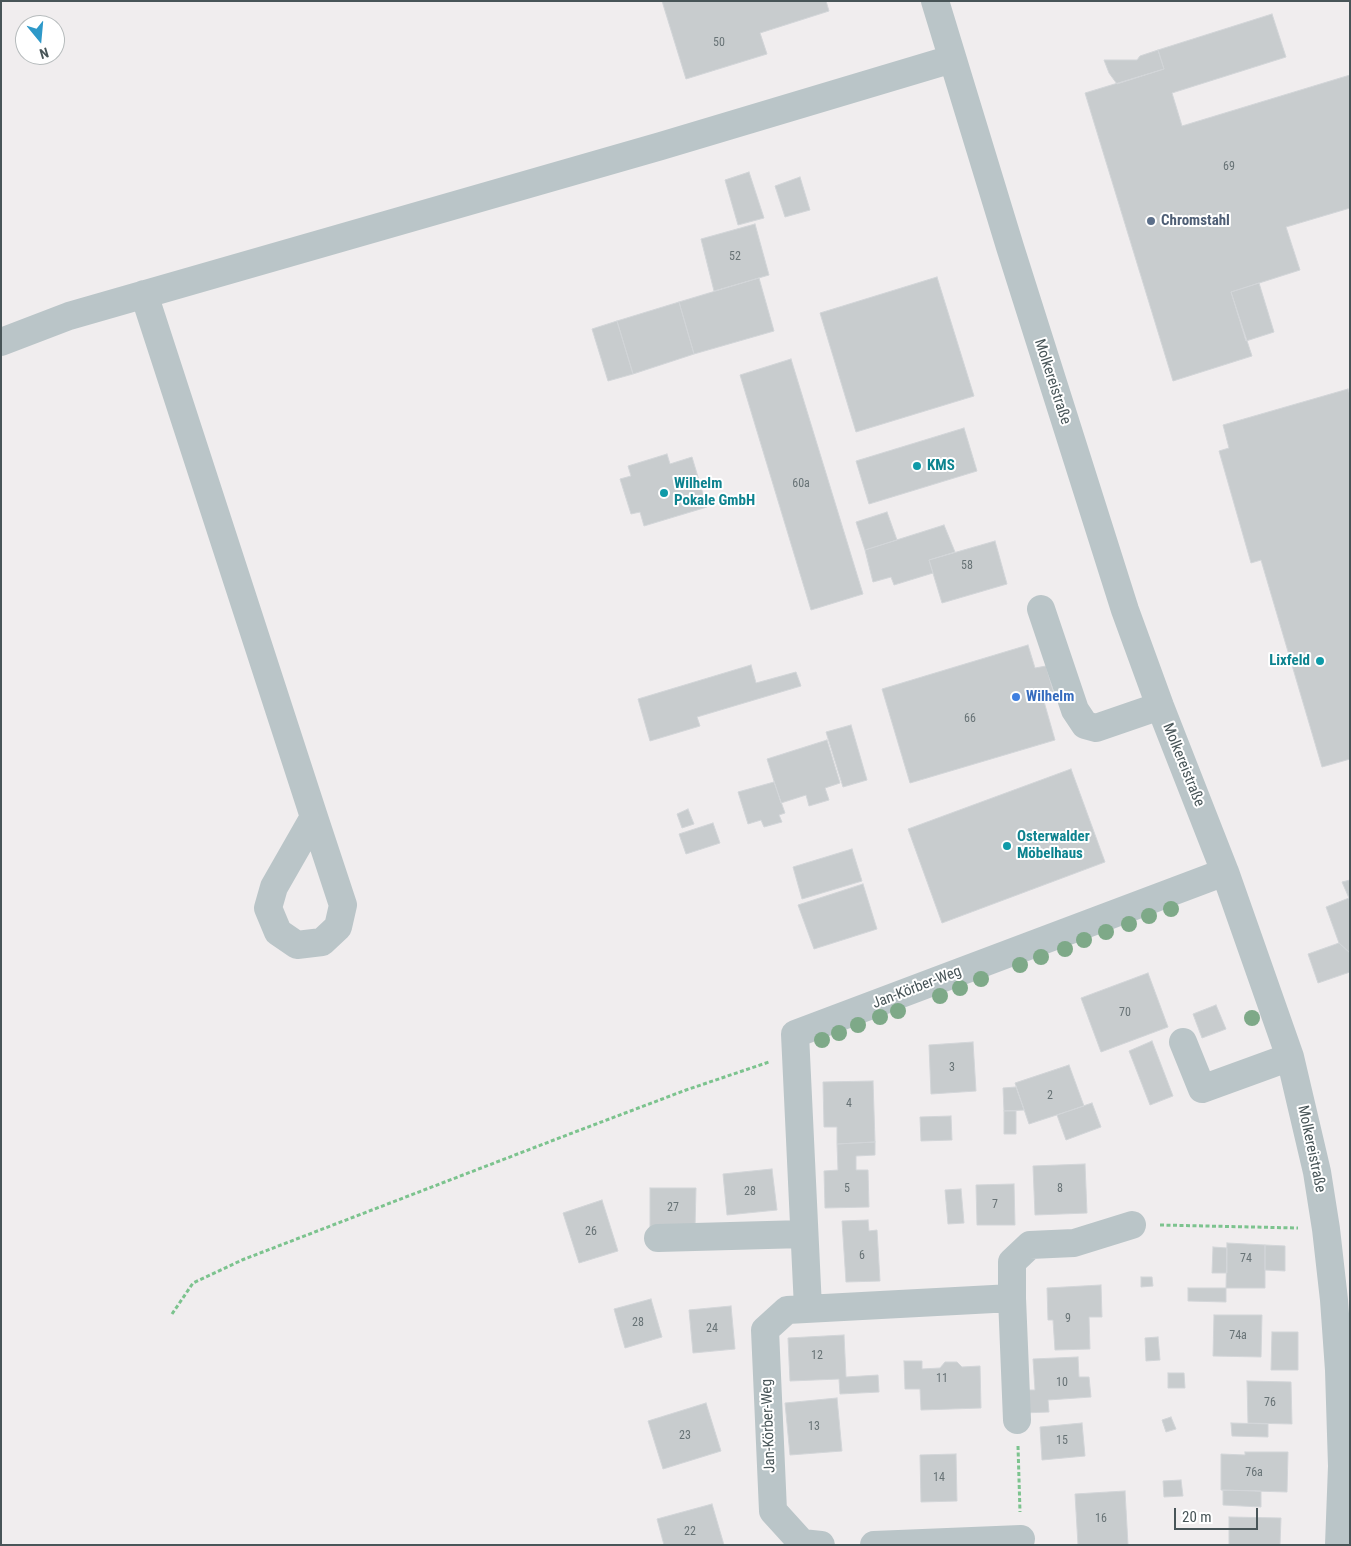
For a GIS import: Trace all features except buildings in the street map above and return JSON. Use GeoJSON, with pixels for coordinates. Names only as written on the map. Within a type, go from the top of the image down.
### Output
{"type":"FeatureCollection","features":[{"type":"Feature","properties":{"kind":"street","name":"Molkereistraße"},"geometry":{"type":"LineString","coordinates":[[935,1],[1010,247],[1125,610],[1160,706],[1226,872],[1290,1058],[1317,1172],[1326,1229],[1338,1350],[1346,1465],[1339,1545]]}},
{"type":"Feature","properties":{"kind":"street"},"geometry":{"type":"LineString","coordinates":[[1,342],[69,316],[661,146],[952,59]]}},
{"type":"Feature","properties":{"kind":"street"},"geometry":{"type":"LineString","coordinates":[[144,294],[314,817]]}},
{"type":"Feature","properties":{"kind":"street"},"geometry":{"type":"LineString","coordinates":[[1041,609],[1075,710],[1085,725],[1096,728],[1160,706]]}},
{"type":"Feature","properties":{"kind":"street","name":"Jan-Körber-Weg"},"geometry":{"type":"LineString","coordinates":[[808,1308],[795,1034],[1226,872]]}},
{"type":"Feature","properties":{"kind":"street"},"geometry":{"type":"LineString","coordinates":[[1183,1042],[1202,1089],[1290,1058]]}},
{"type":"Feature","properties":{"kind":"street"},"geometry":{"type":"LineString","coordinates":[[1017,1420],[1000,1298],[1012,1262],[1030,1245],[1074,1243],[1132,1225]]}},
{"type":"Feature","properties":{"kind":"street"},"geometry":{"type":"LineString","coordinates":[[658,1238],[804,1234]]}},
{"type":"Feature","properties":{"kind":"street","name":"Jan-Körber-Weg"},"geometry":{"type":"LineString","coordinates":[[821,1545],[802,1544],[773,1511],[765,1330],[786,1310],[1000,1298]]}},
{"type":"Feature","properties":{"kind":"street"},"geometry":{"type":"LineString","coordinates":[[874,1545],[1021,1539]]}},
{"type":"Feature","properties":{"kind":"path"},"geometry":{"type":"LineString","coordinates":[[172,1314],[193,1283],[242,1260],[567,1134],[686,1090],[796,1053]]}},
{"type":"Feature","properties":{"kind":"path"},"geometry":{"type":"LineString","coordinates":[[1132,1225],[1326,1229]]}},
{"type":"Feature","properties":{"kind":"path"},"geometry":{"type":"LineString","coordinates":[[1017,1420],[1021,1539]]}},
{"type":"Feature","properties":{"kind":"place","name":"Chromstahl"},"geometry":{"type":"Point","coordinates":[1151,221]}},
{"type":"Feature","properties":{"kind":"place","name":"KMS"},"geometry":{"type":"Point","coordinates":[917,466]}},
{"type":"Feature","properties":{"kind":"place","name":"Wilhelm Pokale GmbH"},"geometry":{"type":"Point","coordinates":[664,493]}},
{"type":"Feature","properties":{"kind":"place","name":"Lixfeld"},"geometry":{"type":"Point","coordinates":[1320,661]}},
{"type":"Feature","properties":{"kind":"place","name":"Wilhelm"},"geometry":{"type":"Point","coordinates":[1016,697]}},
{"type":"Feature","properties":{"kind":"place","name":"Osterwalder Möbelhaus"},"geometry":{"type":"Point","coordinates":[1007,846]}}]}
